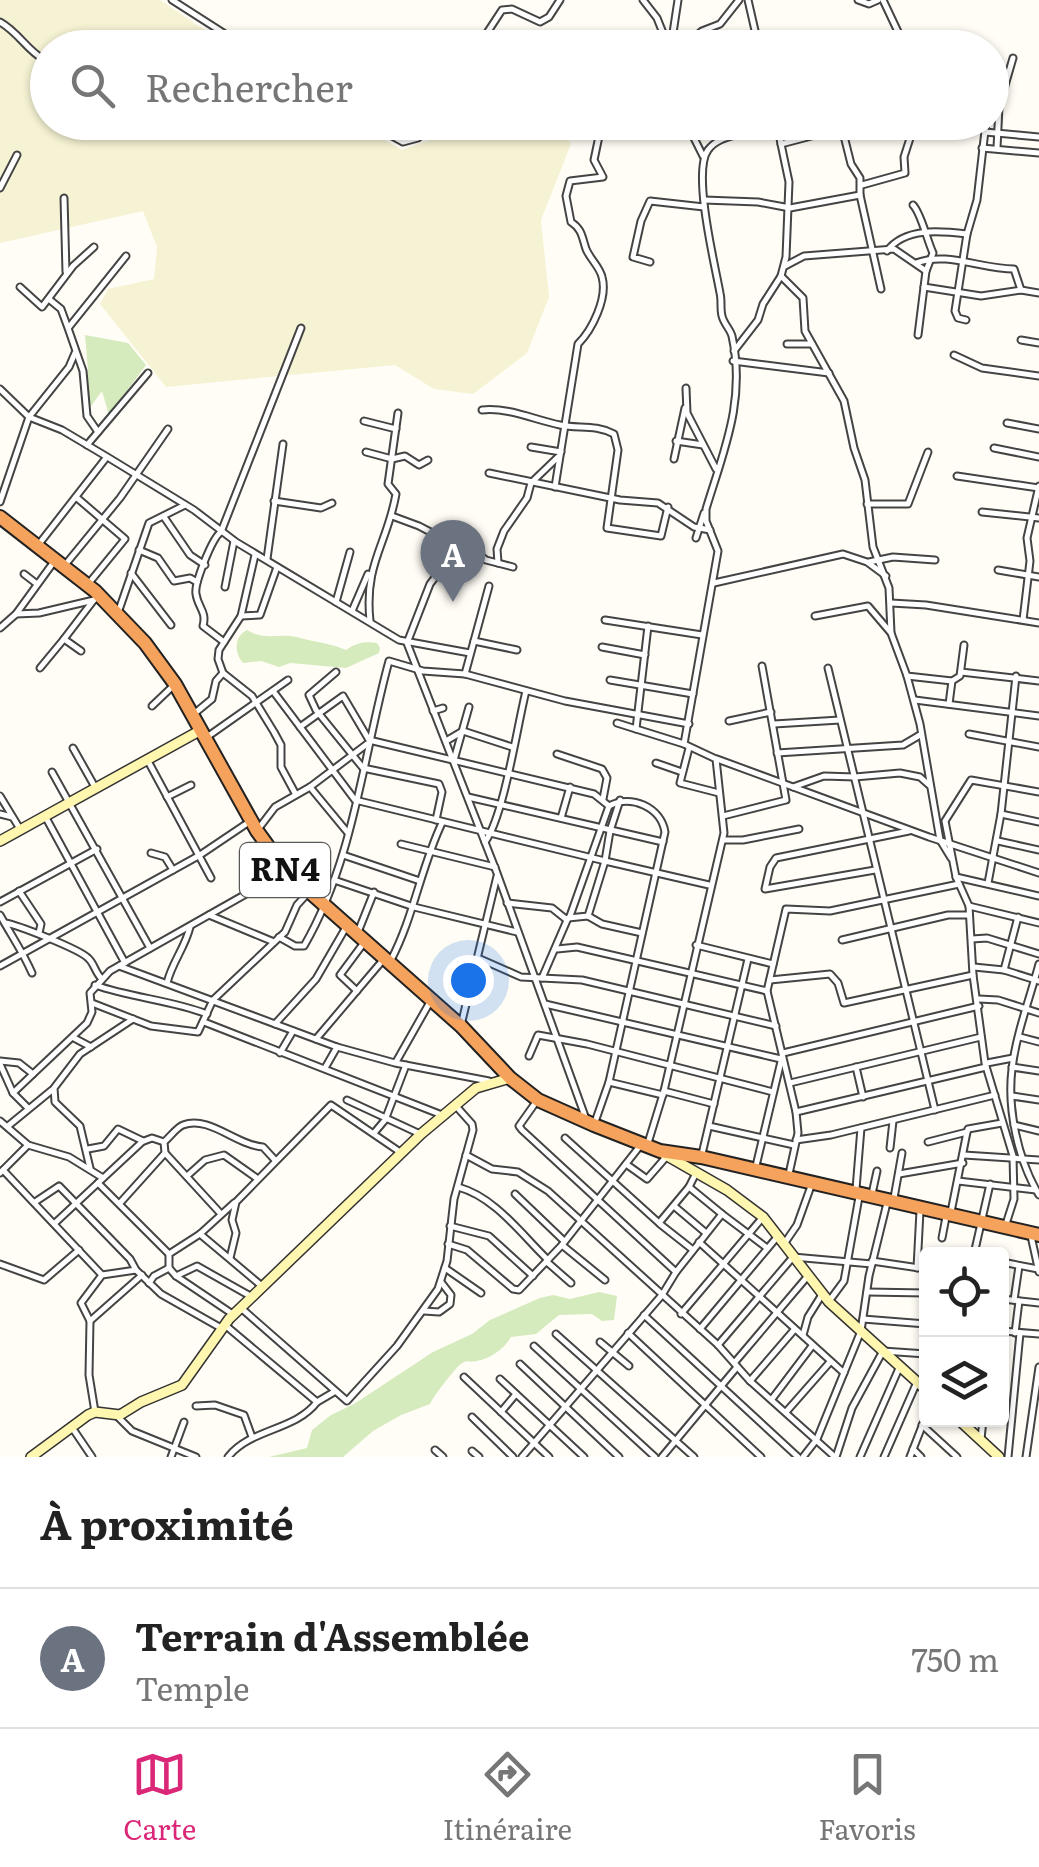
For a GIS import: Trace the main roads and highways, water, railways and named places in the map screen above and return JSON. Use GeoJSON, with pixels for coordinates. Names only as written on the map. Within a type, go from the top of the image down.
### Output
{"type":"FeatureCollection","features":[{"type":"Feature","properties":{"kind":"highway","name":"RN4"},"geometry":{"type":"LineString","coordinates":[[0,517],[118,612],[175,684],[254,826],[286,872],[461,1026],[510,1078],[538,1100],[654,1149],[1035,1234]]}},
{"type":"Feature","properties":{"kind":"place","name":"Terrain d'Assemblée"},"geometry":{"type":"Point","coordinates":[453,602]}}]}
